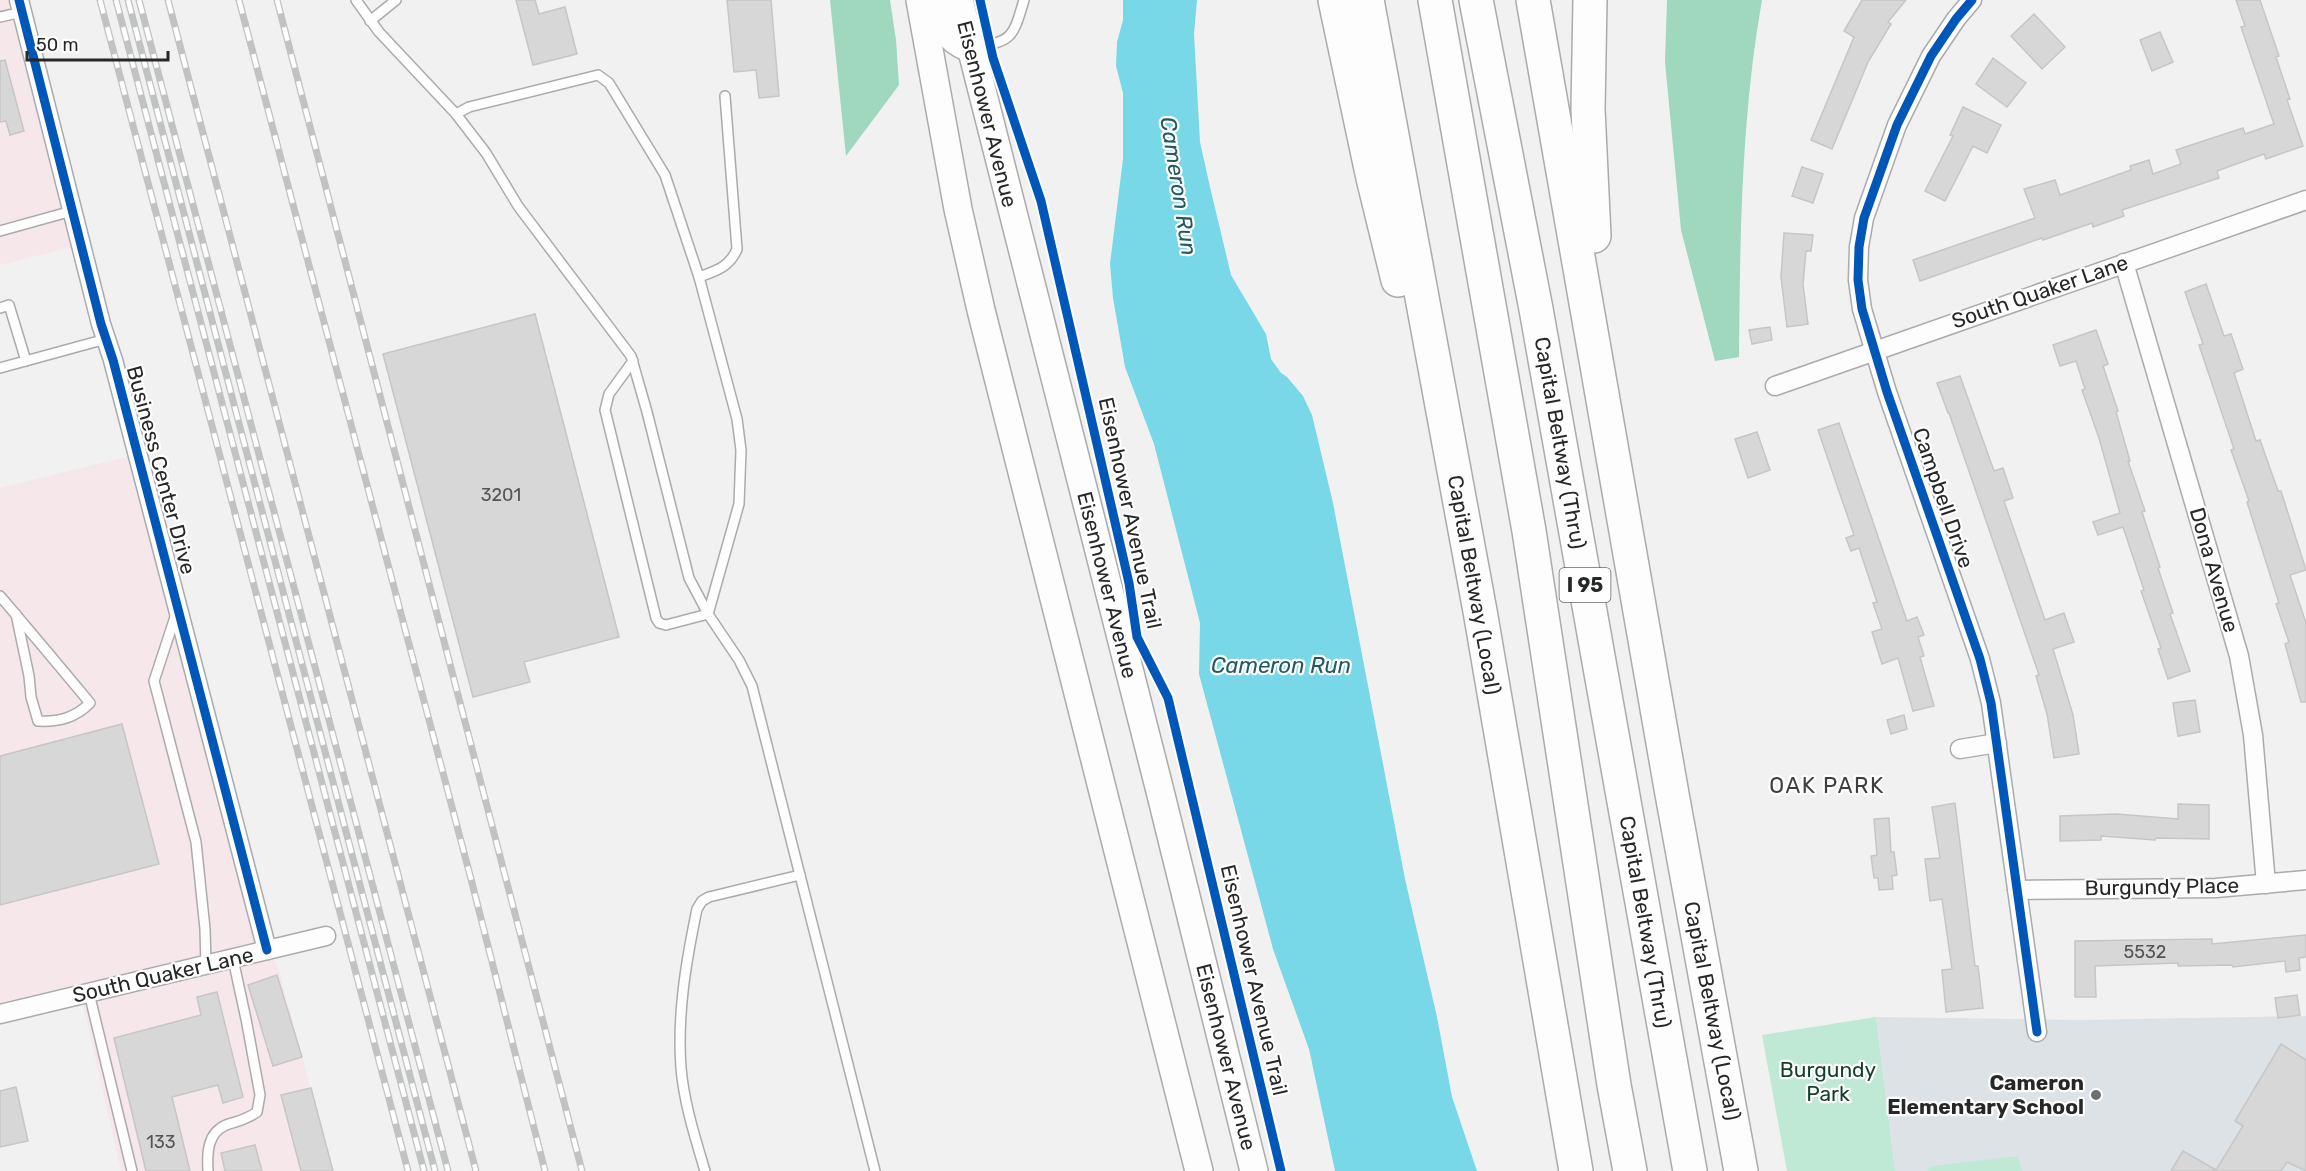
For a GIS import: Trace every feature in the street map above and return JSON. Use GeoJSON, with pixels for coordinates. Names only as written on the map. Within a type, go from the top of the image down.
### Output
{"type":"FeatureCollection","features":[{"type":"Feature","properties":{"kind":"highway"},"geometry":{"type":"LineString","coordinates":[[1335,0],[1372,178],[1480,611]]}},
{"type":"Feature","properties":{"kind":"highway","name":"Capital Beltway (Local)"},"geometry":{"type":"LineString","coordinates":[[1367,0],[1480,611],[1576,1171]]}},
{"type":"Feature","properties":{"kind":"highway","name":"I 95"},"geometry":{"type":"LineString","coordinates":[[1435,0],[1529,531],[1614,1085],[1630,1171]]}},
{"type":"Feature","properties":{"kind":"highway","name":"Capital Beltway (Thru)"},"geometry":{"type":"LineString","coordinates":[[1476,0],[1536,309],[1690,1171]]}},
{"type":"Feature","properties":{"kind":"highway","name":"Capital Beltway (Local)"},"geometry":{"type":"LineString","coordinates":[[1533,0],[1670,782],[1742,1171]]}},
{"type":"Feature","properties":{"kind":"highway"},"geometry":{"type":"LineString","coordinates":[[1590,0],[1588,55],[1590,169],[1605,402]]}},
{"type":"Feature","properties":{"kind":"main road","name":"Eisenhower Avenue"},"geometry":{"type":"LineString","coordinates":[[920,0],[958,209],[981,310],[1199,1171]]}},
{"type":"Feature","properties":{"kind":"main road"},"geometry":{"type":"LineString","coordinates":[[937,0],[949,36],[957,43],[969,48]]}},
{"type":"Feature","properties":{"kind":"main road","name":"Eisenhower Avenue"},"geometry":{"type":"LineString","coordinates":[[959,0],[969,48],[1166,814],[1254,1171]]}},
{"type":"Feature","properties":{"kind":"street","name":"Campbell Drive"},"geometry":{"type":"LineString","coordinates":[[1972,0],[1931,56],[1897,124],[1864,218],[1859,247],[1858,280],[1862,309],[1887,392],[1980,659],[1991,703],[2037,1032]]}},
{"type":"Feature","properties":{"kind":"street","name":"Business Center Drive"},"geometry":{"type":"LineString","coordinates":[[20,6],[267,950]]}},
{"type":"Feature","properties":{"kind":"street","name":"South Quaker Lane"},"geometry":{"type":"LineString","coordinates":[[1775,386],[2306,200]]}},
{"type":"Feature","properties":{"kind":"street","name":"Dona Avenue"},"geometry":{"type":"LineString","coordinates":[[2124,263],[2239,656],[2253,735],[2266,884]]}},
{"type":"Feature","properties":{"kind":"street"},"geometry":{"type":"LineString","coordinates":[[1960,749],[1998,743]]}},
{"type":"Feature","properties":{"kind":"street","name":"Burgundy Place"},"geometry":{"type":"LineString","coordinates":[[2018,890],[2216,888],[2306,880]]}},
{"type":"Feature","properties":{"kind":"street","name":"South Quaker Lane"},"geometry":{"type":"LineString","coordinates":[[0,1014],[326,936]]}},
{"type":"Feature","properties":{"kind":"lane"},"geometry":{"type":"LineString","coordinates":[[356,0],[370,21],[456,114],[486,153],[518,206],[633,361],[689,578],[708,614],[739,660],[752,686],[875,1171]]}},
{"type":"Feature","properties":{"kind":"lane"},"geometry":{"type":"LineString","coordinates":[[370,21],[396,0]]}},
{"type":"Feature","properties":{"kind":"lane"},"geometry":{"type":"LineString","coordinates":[[969,48],[1004,42],[1011,36],[1024,0]]}},
{"type":"Feature","properties":{"kind":"lane"},"geometry":{"type":"LineString","coordinates":[[0,17],[20,6]]}},
{"type":"Feature","properties":{"kind":"lane"},"geometry":{"type":"LineString","coordinates":[[456,114],[469,107],[598,75],[602,76],[609,83],[661,168],[699,278],[733,399],[741,450],[738,509],[708,614]]}},
{"type":"Feature","properties":{"kind":"lane"},"geometry":{"type":"LineString","coordinates":[[699,278],[733,260],[738,249],[725,96]]}},
{"type":"Feature","properties":{"kind":"lane"},"geometry":{"type":"LineString","coordinates":[[0,231],[72,211]]}},
{"type":"Feature","properties":{"kind":"lane"},"geometry":{"type":"LineString","coordinates":[[0,308],[9,305],[26,361]]}},
{"type":"Feature","properties":{"kind":"lane"},"geometry":{"type":"LineString","coordinates":[[0,368],[106,339]]}},
{"type":"Feature","properties":{"kind":"lane"},"geometry":{"type":"LineString","coordinates":[[633,361],[609,394],[605,410],[656,618],[659,623],[666,625],[708,614]]}},
{"type":"Feature","properties":{"kind":"lane"},"geometry":{"type":"LineString","coordinates":[[0,596],[16,614],[90,703],[79,714],[52,722],[38,722],[31,697],[29,675],[16,614]]}},
{"type":"Feature","properties":{"kind":"lane"},"geometry":{"type":"LineString","coordinates":[[178,608],[154,681],[196,842],[205,930],[206,965]]}},
{"type":"Feature","properties":{"kind":"lane"},"geometry":{"type":"LineString","coordinates":[[705,1171],[690,1119],[681,1068],[680,1006],[697,909],[702,901],[709,897],[800,875]]}},
{"type":"Feature","properties":{"kind":"lane"},"geometry":{"type":"LineString","coordinates":[[208,1171],[207,1154],[211,1138],[224,1126],[247,1120],[257,1112],[260,1095],[233,959]]}},
{"type":"Feature","properties":{"kind":"lane"},"geometry":{"type":"LineString","coordinates":[[90,993],[132,1171]]}},
{"type":"Feature","properties":{"kind":"shaded area"},"geometry":{"type":"Polygon","coordinates":[[[0,0],[18,0],[81,245],[0,265],[0,0]]]}},
{"type":"Feature","properties":{"kind":"shaded area"},"geometry":{"type":"Polygon","coordinates":[[[138,454],[267,950],[278,967],[333,1171],[121,1171],[81,995],[0,1014],[0,488],[138,454]]]}},
{"type":"Feature","properties":{"kind":"shaded area","name":"Cameron Elementary School"},"geometry":{"type":"Polygon","coordinates":[[[2306,1016],[2306,1171],[1895,1171],[1876,1017],[2079,1020],[2306,1016]]]}},
{"type":"Feature","properties":{"kind":"green space"},"geometry":{"type":"Polygon","coordinates":[[[830,0],[890,0],[896,40],[899,85],[846,156],[830,0]]]}},
{"type":"Feature","properties":{"kind":"green space"},"geometry":{"type":"Polygon","coordinates":[[[1667,0],[1762,0],[1750,89],[1743,178],[1739,357],[1715,361],[1681,230],[1665,62],[1667,0]]]}},
{"type":"Feature","properties":{"kind":"green space","name":"Burgundy Park"},"geometry":{"type":"Polygon","coordinates":[[[1876,1017],[1895,1171],[1787,1171],[1762,1035],[1876,1017]]]}},
{"type":"Feature","properties":{"kind":"green space"},"geometry":{"type":"Polygon","coordinates":[[[2018,1156],[2022,1171],[1927,1171],[1932,1166],[2018,1156]]]}},
{"type":"Feature","properties":{"kind":"water","name":"Cameron Run"},"geometry":{"type":"Polygon","coordinates":[[[1123,0],[1197,0],[1194,34],[1200,142],[1231,275],[1266,334],[1271,359],[1303,396],[1312,415],[1333,503],[1405,879],[1437,1017],[1452,1097],[1477,1171],[1335,1171],[1309,1049],[1273,949],[1199,674],[1200,623],[1154,444],[1125,367],[1113,298],[1110,264],[1123,159],[1123,93],[1116,66],[1117,42],[1123,20],[1123,0]]]}},
{"type":"Feature","properties":{"kind":"building"},"geometry":{"type":"Polygon","coordinates":[[[516,0],[535,0],[539,14],[565,7],[577,54],[533,65],[516,0]]]}},
{"type":"Feature","properties":{"kind":"building"},"geometry":{"type":"Polygon","coordinates":[[[727,0],[771,0],[779,96],[759,98],[756,70],[734,72],[727,0]]]}},
{"type":"Feature","properties":{"kind":"building"},"geometry":{"type":"Polygon","coordinates":[[[1862,0],[1906,0],[1888,22],[1891,24],[1868,62],[1832,149],[1811,140],[1854,37],[1844,31],[1862,0]]]}},
{"type":"Feature","properties":{"kind":"building"},"geometry":{"type":"Polygon","coordinates":[[[2236,0],[2260,0],[2279,56],[2276,57],[2290,99],[2287,100],[2303,146],[2266,159],[2264,154],[2217,171],[2219,178],[2122,210],[2124,216],[2093,227],[2092,223],[2043,240],[2042,238],[1920,281],[1913,260],[2035,218],[2024,189],[2055,180],[2060,195],[2131,170],[2130,166],[2149,160],[2153,174],[2181,164],[2176,150],[2243,128],[2245,134],[2274,124],[2241,27],[2245,26],[2236,0]]]}},
{"type":"Feature","properties":{"kind":"building"},"geometry":{"type":"Polygon","coordinates":[[[2034,14],[2065,47],[2042,69],[2011,36],[2034,14]]]}},
{"type":"Feature","properties":{"kind":"building"},"geometry":{"type":"Polygon","coordinates":[[[2160,32],[2173,62],[2152,71],[2140,40],[2160,32]]]}},
{"type":"Feature","properties":{"kind":"building"},"geometry":{"type":"Polygon","coordinates":[[[1993,58],[2026,83],[2007,107],[1976,84],[1993,58]]]}},
{"type":"Feature","properties":{"kind":"building"},"geometry":{"type":"Polygon","coordinates":[[[5,60],[24,131],[10,135],[6,121],[0,122],[0,61],[5,60]]]}},
{"type":"Feature","properties":{"kind":"building"},"geometry":{"type":"Polygon","coordinates":[[[1963,107],[2001,125],[1987,153],[1973,146],[1945,201],[1925,191],[1953,136],[1950,135],[1963,107]]]}},
{"type":"Feature","properties":{"kind":"building"},"geometry":{"type":"Polygon","coordinates":[[[1802,167],[1823,174],[1813,203],[1792,196],[1802,167]]]}},
{"type":"Feature","properties":{"kind":"building"},"geometry":{"type":"Polygon","coordinates":[[[1784,233],[1813,235],[1811,251],[1806,251],[1803,284],[1808,324],[1787,327],[1781,277],[1784,233]]]}},
{"type":"Feature","properties":{"kind":"building"},"geometry":{"type":"Polygon","coordinates":[[[2206,284],[2224,336],[2231,334],[2243,369],[2234,373],[2256,441],[2260,440],[2278,491],[2281,491],[2306,570],[2290,575],[2306,623],[2306,702],[2301,702],[2285,644],[2289,642],[2276,604],[2279,603],[2247,502],[2249,501],[2231,450],[2234,449],[2199,345],[2203,344],[2185,292],[2206,284]]]}},
{"type":"Feature","properties":{"kind":"building"},"geometry":{"type":"Polygon","coordinates":[[[535,314],[619,637],[524,662],[530,682],[473,697],[383,354],[535,314]]]}},
{"type":"Feature","properties":{"kind":"building"},"geometry":{"type":"Polygon","coordinates":[[[1770,327],[1772,340],[1752,344],[1749,330],[1770,327]]]}},
{"type":"Feature","properties":{"kind":"building"},"geometry":{"type":"Polygon","coordinates":[[[2096,330],[2108,364],[2103,366],[2118,411],[2116,412],[2130,461],[2128,461],[2145,511],[2142,512],[2173,613],[2170,614],[2190,671],[2168,679],[2158,649],[2161,648],[2141,591],[2144,590],[2123,527],[2098,535],[2093,522],[2120,513],[2099,438],[2082,390],[2085,389],[2076,361],[2060,366],[2053,345],[2096,330]]]}},
{"type":"Feature","properties":{"kind":"building"},"geometry":{"type":"Polygon","coordinates":[[[1960,376],[1994,471],[2003,468],[2013,498],[2004,501],[2045,620],[2064,613],[2074,642],[2053,649],[2073,715],[2079,754],[2054,758],[2047,714],[2036,676],[2039,675],[1937,383],[1960,376]]]}},
{"type":"Feature","properties":{"kind":"building"},"geometry":{"type":"Polygon","coordinates":[[[1839,423],[1907,621],[1917,617],[1924,635],[1918,637],[1924,656],[1920,657],[1934,706],[1913,711],[1898,658],[1882,664],[1872,632],[1882,629],[1873,603],[1877,602],[1859,548],[1851,551],[1846,538],[1854,535],[1818,430],[1839,423]]]}},
{"type":"Feature","properties":{"kind":"building"},"geometry":{"type":"Polygon","coordinates":[[[1757,432],[1770,470],[1748,478],[1735,439],[1757,432]]]}},
{"type":"Feature","properties":{"kind":"building"},"geometry":{"type":"Polygon","coordinates":[[[2195,700],[2200,732],[2178,736],[2173,703],[2195,700]]]}},
{"type":"Feature","properties":{"kind":"building"},"geometry":{"type":"Polygon","coordinates":[[[1904,715],[1907,729],[1891,734],[1887,720],[1904,715]]]}},
{"type":"Feature","properties":{"kind":"building"},"geometry":{"type":"Polygon","coordinates":[[[122,724],[159,864],[0,905],[0,756],[122,724]]]}},
{"type":"Feature","properties":{"kind":"building"},"geometry":{"type":"Polygon","coordinates":[[[1955,803],[1975,966],[1978,966],[1983,1008],[1946,1012],[1942,970],[1952,969],[1942,899],[1930,901],[1925,859],[1940,858],[1932,807],[1955,803]]]}},
{"type":"Feature","properties":{"kind":"building"},"geometry":{"type":"Polygon","coordinates":[[[2178,804],[2209,805],[2209,839],[2156,838],[2155,840],[2101,836],[2101,840],[2060,841],[2060,816],[2116,814],[2178,819],[2178,804]]]}},
{"type":"Feature","properties":{"kind":"building"},"geometry":{"type":"Polygon","coordinates":[[[1889,818],[1891,852],[1894,852],[1897,875],[1892,876],[1893,889],[1879,890],[1878,878],[1874,878],[1871,856],[1877,855],[1874,819],[1889,818]]]}},
{"type":"Feature","properties":{"kind":"building"},"geometry":{"type":"Polygon","coordinates":[[[2306,935],[2306,957],[2299,958],[2300,970],[2286,972],[2285,961],[2233,967],[2232,965],[2178,966],[2178,963],[2095,966],[2096,997],[2075,997],[2075,941],[2212,939],[2212,944],[2306,935]]]}},
{"type":"Feature","properties":{"kind":"building"},"geometry":{"type":"Polygon","coordinates":[[[277,975],[302,1057],[273,1066],[248,985],[277,975]]]}},
{"type":"Feature","properties":{"kind":"building"},"geometry":{"type":"Polygon","coordinates":[[[217,992],[243,1097],[223,1103],[218,1085],[172,1097],[190,1171],[146,1171],[114,1038],[201,1015],[197,997],[217,992]]]}},
{"type":"Feature","properties":{"kind":"building"},"geometry":{"type":"Polygon","coordinates":[[[2297,995],[2300,1015],[2278,1018],[2275,998],[2297,995]]]}},
{"type":"Feature","properties":{"kind":"building"},"geometry":{"type":"Polygon","coordinates":[[[2281,1044],[2306,1060],[2306,1171],[2287,1162],[2281,1171],[2171,1171],[2183,1151],[2216,1170],[2243,1126],[2235,1121],[2281,1044]]]}},
{"type":"Feature","properties":{"kind":"building"},"geometry":{"type":"Polygon","coordinates":[[[16,1087],[28,1141],[0,1147],[0,1091],[16,1087]]]}},
{"type":"Feature","properties":{"kind":"building"},"geometry":{"type":"Polygon","coordinates":[[[311,1088],[333,1171],[301,1171],[281,1095],[311,1088]]]}},
{"type":"Feature","properties":{"kind":"building"},"geometry":{"type":"Polygon","coordinates":[[[255,1145],[262,1171],[225,1171],[221,1153],[255,1145]]]}},
{"type":"Feature","properties":{"kind":"railway"},"geometry":{"type":"LineString","coordinates":[[100,0],[408,1171]]}},
{"type":"Feature","properties":{"kind":"railway"},"geometry":{"type":"LineString","coordinates":[[116,0],[424,1171]]}},
{"type":"Feature","properties":{"kind":"railway"},"geometry":{"type":"LineString","coordinates":[[128,0],[435,1171]]}},
{"type":"Feature","properties":{"kind":"railway"},"geometry":{"type":"LineString","coordinates":[[139,0],[448,1171]]}},
{"type":"Feature","properties":{"kind":"railway"},"geometry":{"type":"LineString","coordinates":[[168,0],[476,1171]]}},
{"type":"Feature","properties":{"kind":"railway"},"geometry":{"type":"LineString","coordinates":[[239,0],[471,879],[545,1171]]}},
{"type":"Feature","properties":{"kind":"railway"},"geometry":{"type":"LineString","coordinates":[[277,0],[582,1171]]}},
{"type":"Feature","properties":{"kind":"cycle path"},"geometry":{"type":"LineString","coordinates":[[19,0],[101,324],[113,360],[267,950]]}},
{"type":"Feature","properties":{"kind":"cycle path","name":"Eisenhower Avenue Trail"},"geometry":{"type":"LineString","coordinates":[[980,0],[993,58],[1041,201],[1129,583],[1137,637],[1168,698],[1281,1171]]}},
{"type":"Feature","properties":{"kind":"cycle path"},"geometry":{"type":"LineString","coordinates":[[1972,0],[1931,56],[1897,125],[1864,218],[1859,247],[1858,280],[1862,309],[1887,392],[1980,659],[1991,703],[2037,1032]]}},
{"type":"Feature","properties":{"kind":"place","name":"Cameron Elementary School"},"geometry":{"type":"Point","coordinates":[2096,1095]}},
{"type":"Feature","properties":{"kind":"district","name":"OAK PARK"},"geometry":{"type":"Point","coordinates":[1827,785]}}]}
